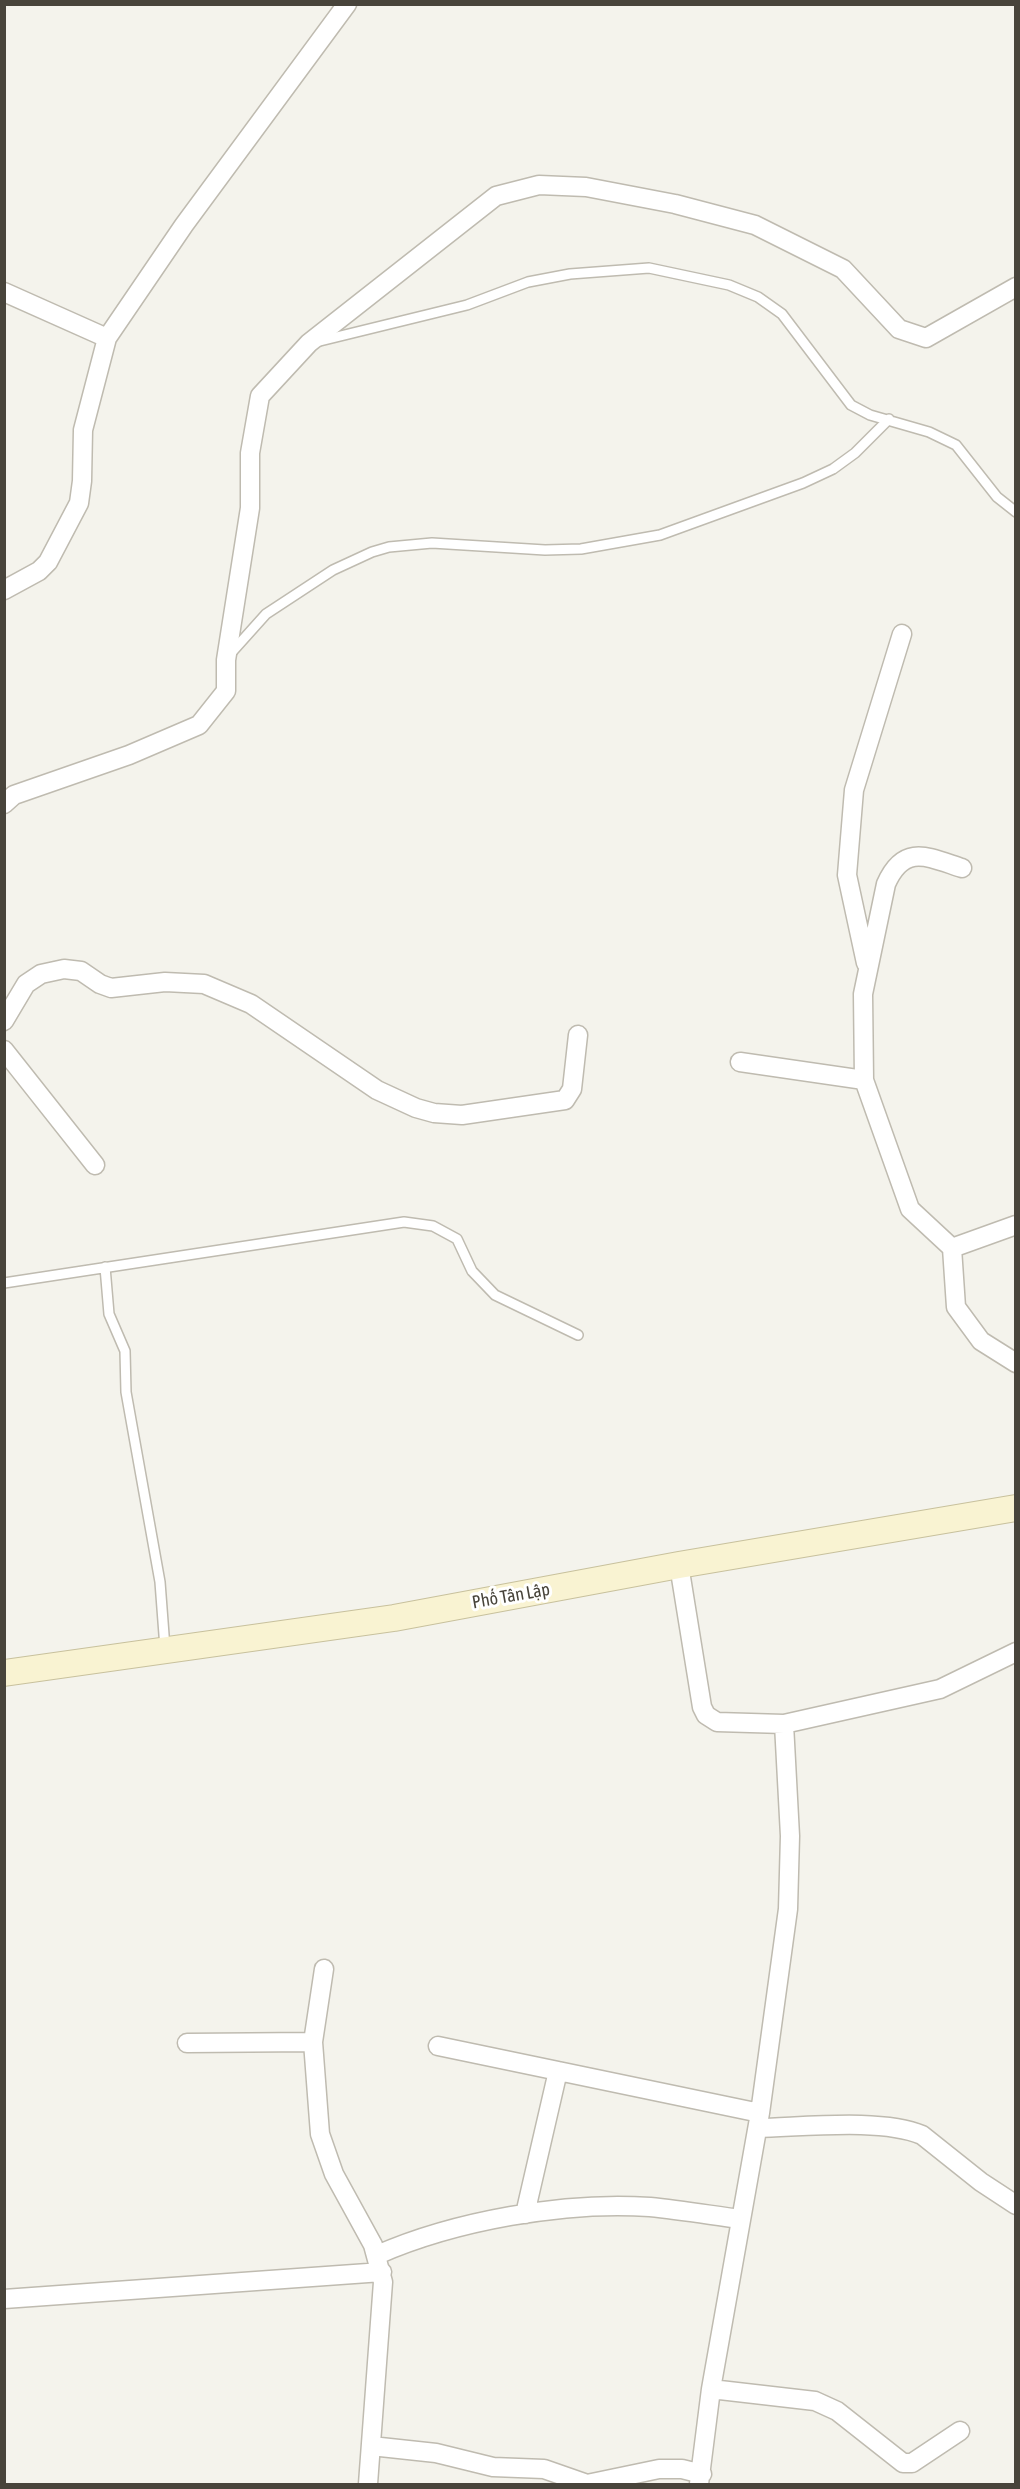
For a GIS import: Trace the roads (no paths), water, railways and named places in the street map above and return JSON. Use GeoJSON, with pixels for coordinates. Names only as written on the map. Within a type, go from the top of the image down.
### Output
{"type":"FeatureCollection","features":[{"type":"Feature","properties":{"kind":"main road","name":"Phố Tân Lập"},"geometry":{"type":"LineString","coordinates":[[4,1672],[394,1618],[679,1565],[1016,1508]]}},
{"type":"Feature","properties":{"kind":"street"},"geometry":{"type":"LineString","coordinates":[[4,590],[39,571],[48,562],[79,503],[83,430],[107,338],[184,225],[348,4]]}},
{"type":"Feature","properties":{"kind":"street"},"geometry":{"type":"LineString","coordinates":[[4,804],[14,795],[129,755],[199,725],[226,691],[226,660],[250,508],[250,453],[260,396],[309,343],[496,196],[539,185],[586,187],[675,204],[755,225],[843,269],[899,329],[926,338],[1016,287]]}},
{"type":"Feature","properties":{"kind":"street"},"geometry":{"type":"LineString","coordinates":[[4,292],[107,338]]}},
{"type":"Feature","properties":{"kind":"street"},"geometry":{"type":"LineString","coordinates":[[867,968],[847,875],[854,790],[902,634]]}},
{"type":"Feature","properties":{"kind":"street"},"geometry":{"type":"LineString","coordinates":[[962,868],[925,856],[913,856],[892,870],[886,884],[863,994],[864,1080],[910,1209],[952,1248],[956,1306],[981,1341],[1016,1363]]}},
{"type":"Feature","properties":{"kind":"street"},"geometry":{"type":"LineString","coordinates":[[4,1021],[26,984],[41,974],[64,969],[81,971],[100,984],[111,988],[165,982],[204,984],[251,1004],[386,1095],[417,1108],[447,1115],[565,1100],[572,1089],[578,1035]]}},
{"type":"Feature","properties":{"kind":"street"},"geometry":{"type":"LineString","coordinates":[[4,1050],[95,1165]]}},
{"type":"Feature","properties":{"kind":"street"},"geometry":{"type":"LineString","coordinates":[[740,1062],[864,1080]]}},
{"type":"Feature","properties":{"kind":"street"},"geometry":{"type":"LineString","coordinates":[[952,1248],[1016,1225]]}},
{"type":"Feature","properties":{"kind":"street"},"geometry":{"type":"LineString","coordinates":[[679,1565],[702,1707],[706,1715],[717,1722],[784,1724],[940,1689],[1016,1652]]}},
{"type":"Feature","properties":{"kind":"street"},"geometry":{"type":"LineString","coordinates":[[370,2446],[436,2453],[493,2467],[544,2469],[587,2484],[659,2469],[682,2469],[700,2479],[711,2389],[759,2121],[789,1889],[790,1836],[784,1724]]}},
{"type":"Feature","properties":{"kind":"street"},"geometry":{"type":"LineString","coordinates":[[324,1969],[313,2042],[320,2134],[326,2155],[379,2263],[384,2293],[368,2484]]}},
{"type":"Feature","properties":{"kind":"street"},"geometry":{"type":"LineString","coordinates":[[188,2043],[313,2042]]}},
{"type":"Feature","properties":{"kind":"street"},"geometry":{"type":"LineString","coordinates":[[438,2046],[558,2071],[759,2121],[878,2126],[912,2131],[927,2139],[981,2182],[1016,2205]]}},
{"type":"Feature","properties":{"kind":"street"},"geometry":{"type":"LineString","coordinates":[[525,2214],[558,2071]]}},
{"type":"Feature","properties":{"kind":"street"},"geometry":{"type":"LineString","coordinates":[[4,2299],[379,2263],[422,2236],[525,2214],[615,2206],[650,2207],[740,2218]]}},
{"type":"Feature","properties":{"kind":"street"},"geometry":{"type":"LineString","coordinates":[[711,2389],[815,2402],[837,2411],[903,2463],[912,2463],[960,2431]]}},
{"type":"Feature","properties":{"kind":"lane"},"geometry":{"type":"LineString","coordinates":[[309,343],[467,305],[543,278],[649,268],[729,285],[770,304],[795,328],[844,398],[860,411],[938,435],[956,445],[997,498],[1016,512]]}},
{"type":"Feature","properties":{"kind":"lane"},"geometry":{"type":"LineString","coordinates":[[226,660],[266,614],[325,574],[372,552],[389,547],[432,543],[545,550],[581,549],[660,535],[803,483],[833,469],[855,453],[889,419]]}},
{"type":"Feature","properties":{"kind":"lane"},"geometry":{"type":"LineString","coordinates":[[4,1283],[404,1222],[433,1226],[457,1239],[472,1271],[495,1294],[578,1335]]}},
{"type":"Feature","properties":{"kind":"lane"},"geometry":{"type":"LineString","coordinates":[[105,1267],[109,1314],[125,1351],[126,1392],[160,1582],[166,1650]]}}]}
